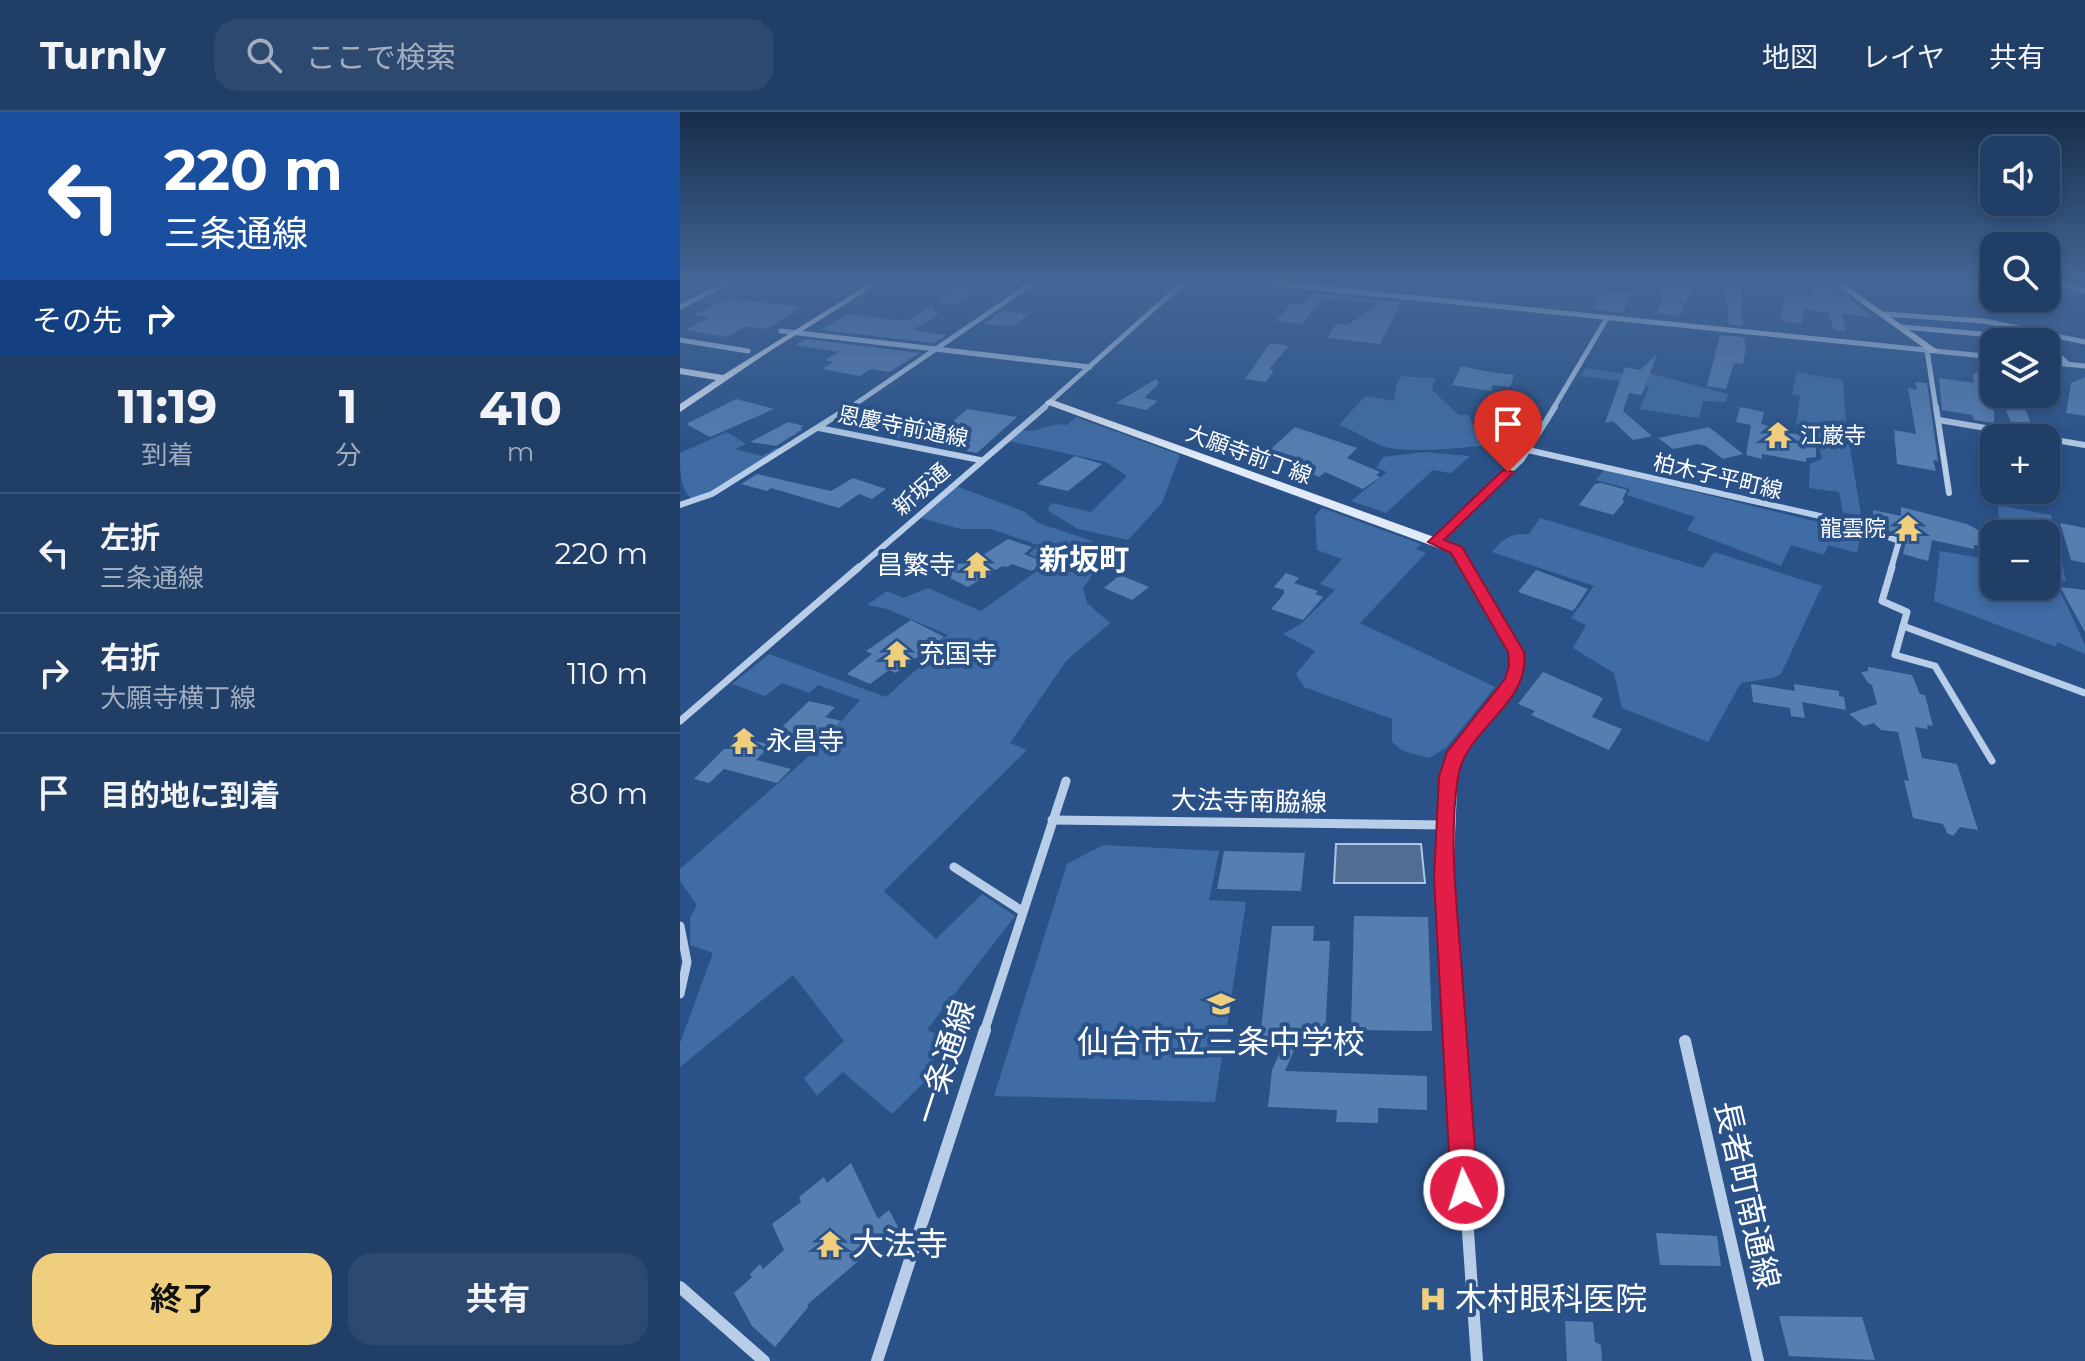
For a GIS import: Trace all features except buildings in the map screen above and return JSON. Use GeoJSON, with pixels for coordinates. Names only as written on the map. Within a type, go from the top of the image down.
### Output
{"type":"FeatureCollection","features":[{"type":"Feature","properties":{"kind":"street"},"geometry":{"type":"LineString","coordinates":[[682,340],[748,351]]}},
{"type":"Feature","properties":{"kind":"street"},"geometry":{"type":"LineString","coordinates":[[680,398],[766,340]]}},
{"type":"Feature","properties":{"kind":"street"},"geometry":{"type":"LineString","coordinates":[[680,411],[784,340]]}},
{"type":"Feature","properties":{"kind":"street"},"geometry":{"type":"LineString","coordinates":[[850,340],[1090,367]]}},
{"type":"Feature","properties":{"kind":"street"},"geometry":{"type":"LineString","coordinates":[[680,505],[712,494],[819,428],[950,340]]}},
{"type":"Feature","properties":{"kind":"street","name":"新坂通"},"geometry":{"type":"LineString","coordinates":[[680,721],[1120,340]]}},
{"type":"Feature","properties":{"kind":"street"},"geometry":{"type":"LineString","coordinates":[[1435,542],[1528,450],[1594,340]]}},
{"type":"Feature","properties":{"kind":"street"},"geometry":{"type":"LineString","coordinates":[[1833,340],[1980,355]]}},
{"type":"Feature","properties":{"kind":"street"},"geometry":{"type":"LineString","coordinates":[[1919,340],[1931,350],[1949,493]]}},
{"type":"Feature","properties":{"kind":"street"},"geometry":{"type":"LineString","coordinates":[[2060,357],[2068,364]]}},
{"type":"Feature","properties":{"kind":"street"},"geometry":{"type":"LineString","coordinates":[[2060,363],[2085,366]]}},
{"type":"Feature","properties":{"kind":"street"},"geometry":{"type":"LineString","coordinates":[[680,371],[725,378]]}},
{"type":"Feature","properties":{"kind":"street","name":"大願寺前丁線"},"geometry":{"type":"LineString","coordinates":[[1050,402],[1457,550],[1516,652],[1517,666],[1513,681],[1454,757],[1448,777],[1446,825]]}},
{"type":"Feature","properties":{"kind":"street"},"geometry":{"type":"LineString","coordinates":[[1939,420],[2085,445]]}},
{"type":"Feature","properties":{"kind":"street","name":"恩慶寺前通線"},"geometry":{"type":"LineString","coordinates":[[819,428],[980,460]]}},
{"type":"Feature","properties":{"kind":"street","name":"柏木子平町線"},"geometry":{"type":"LineString","coordinates":[[1528,450],[1842,521],[1899,541],[1882,601],[1907,612],[1903,626]]}},
{"type":"Feature","properties":{"kind":"street"},"geometry":{"type":"LineString","coordinates":[[1992,761],[1935,666],[1895,655],[1903,626],[2085,693]]}},
{"type":"Feature","properties":{"kind":"street","name":"一条通線"},"geometry":{"type":"LineString","coordinates":[[877,1361],[1066,781]]}},
{"type":"Feature","properties":{"kind":"street","name":"大法寺南脇線"},"geometry":{"type":"LineString","coordinates":[[1052,820],[1446,825]]}},
{"type":"Feature","properties":{"kind":"street"},"geometry":{"type":"LineString","coordinates":[[1446,825],[1444,878],[1477,1361]]}},
{"type":"Feature","properties":{"kind":"street"},"geometry":{"type":"LineString","coordinates":[[954,867],[1022,911]]}},
{"type":"Feature","properties":{"kind":"street"},"geometry":{"type":"LineString","coordinates":[[680,926],[687,962],[680,994]]}},
{"type":"Feature","properties":{"kind":"street","name":"長者町南通線"},"geometry":{"type":"LineString","coordinates":[[1685,1041],[1758,1361]]}},
{"type":"Feature","properties":{"kind":"street"},"geometry":{"type":"LineString","coordinates":[[680,1287],[764,1361]]}},
{"type":"Feature","properties":{"kind":"shaded area"},"geometry":{"type":"Polygon","coordinates":[[[1586,368],[1638,376],[1641,371],[1728,394],[1726,402],[1703,401],[1699,418],[1639,409],[1649,388],[1645,384],[1580,376],[1586,368]]]}},
{"type":"Feature","properties":{"kind":"shaded area"},"geometry":{"type":"Polygon","coordinates":[[[1797,372],[1843,380],[1846,423],[1861,515],[1843,513],[1839,492],[1809,488],[1810,464],[1822,459],[1816,428],[1796,425],[1800,396],[1792,394],[1797,372]]]}},
{"type":"Feature","properties":{"kind":"shaded area"},"geometry":{"type":"Polygon","coordinates":[[[1402,376],[1435,378],[1432,390],[1459,415],[1469,415],[1473,426],[1499,427],[1502,444],[1406,450],[1380,445],[1339,425],[1365,396],[1394,401],[1397,383],[1402,376]]]}},
{"type":"Feature","properties":{"kind":"shaded area"},"geometry":{"type":"Polygon","coordinates":[[[1076,417],[1180,455],[1162,503],[1128,540],[1078,529],[1047,510],[1052,503],[1091,512],[1127,476],[1106,462],[1009,441],[1022,430],[1067,425],[1076,417]]]}},
{"type":"Feature","properties":{"kind":"shaded area"},"geometry":{"type":"Polygon","coordinates":[[[727,432],[746,444],[735,449],[762,456],[776,448],[782,449],[693,500],[683,485],[680,453],[727,432]]]}},
{"type":"Feature","properties":{"kind":"shaded area"},"geometry":{"type":"Polygon","coordinates":[[[1424,452],[1470,456],[1451,473],[1433,470],[1386,513],[1351,501],[1387,472],[1376,468],[1383,457],[1424,452]]]}},
{"type":"Feature","properties":{"kind":"shaded area"},"geometry":{"type":"Polygon","coordinates":[[[1604,470],[1818,522],[1841,522],[1862,531],[1857,553],[1828,545],[1824,555],[1791,545],[1781,566],[1687,530],[1695,517],[1627,495],[1630,489],[1596,480],[1604,470]]]}},
{"type":"Feature","properties":{"kind":"shaded area"},"geometry":{"type":"Polygon","coordinates":[[[956,486],[1025,512],[1038,523],[1104,545],[1110,550],[1083,588],[1087,603],[1110,623],[1066,661],[1010,743],[1027,750],[884,891],[936,939],[982,894],[1015,916],[927,1030],[943,1037],[925,1081],[892,1114],[843,1072],[817,1096],[804,1078],[844,1041],[793,975],[680,1067],[680,1043],[713,953],[690,945],[690,918],[697,905],[680,881],[680,869],[816,750],[860,700],[818,685],[809,693],[782,683],[765,696],[732,684],[769,654],[886,697],[927,660],[921,656],[948,635],[887,609],[867,605],[887,591],[903,598],[928,588],[981,611],[1048,563],[1029,554],[1038,545],[991,529],[960,529],[921,518],[956,486]]]}},
{"type":"Feature","properties":{"kind":"shaded area"},"geometry":{"type":"Polygon","coordinates":[[[1998,505],[2051,515],[2052,520],[1999,518],[1998,505]]]}},
{"type":"Feature","properties":{"kind":"shaded area"},"geometry":{"type":"Polygon","coordinates":[[[1322,508],[1421,544],[1416,549],[1426,553],[1360,623],[1495,687],[1446,748],[1429,758],[1403,751],[1392,742],[1392,719],[1304,687],[1296,674],[1315,651],[1283,634],[1301,624],[1335,590],[1320,584],[1342,559],[1317,550],[1315,516],[1322,508]]]}},
{"type":"Feature","properties":{"kind":"shaded area"},"geometry":{"type":"Polygon","coordinates":[[[1540,518],[1703,568],[1714,552],[1822,586],[1781,674],[1741,683],[1708,742],[1622,708],[1614,673],[1573,648],[1586,625],[1571,618],[1594,586],[1492,552],[1508,537],[1529,534],[1540,518]]]}},
{"type":"Feature","properties":{"kind":"shaded area"},"geometry":{"type":"Polygon","coordinates":[[[1940,551],[1980,558],[1980,600],[2060,600],[2060,591],[2085,645],[2085,654],[2057,642],[2056,647],[1934,601],[1940,551]]]}},
{"type":"Feature","properties":{"kind":"shaded area"},"geometry":{"type":"Polygon","coordinates":[[[2060,555],[2066,581],[2060,580],[2060,555]]]}},
{"type":"Feature","properties":{"kind":"shaded area"},"geometry":{"type":"Polygon","coordinates":[[[1336,844],[1421,844],[1425,883],[1334,883],[1336,844]]]}},
{"type":"Feature","properties":{"kind":"shaded area"},"geometry":{"type":"Polygon","coordinates":[[[1103,845],[1219,851],[1209,900],[1246,902],[1215,1102],[994,1096],[1067,864],[1103,845]]]}},
{"type":"Feature","properties":{"kind":"place","name":"江巌寺"},"geometry":{"type":"Point","coordinates":[1778,435]}},
{"type":"Feature","properties":{"kind":"place","name":"龍雲院"},"geometry":{"type":"Point","coordinates":[1908,528]}},
{"type":"Feature","properties":{"kind":"place","name":"昌繁寺"},"geometry":{"type":"Point","coordinates":[977,565]}},
{"type":"Feature","properties":{"kind":"place","name":"充国寺"},"geometry":{"type":"Point","coordinates":[897,654]}},
{"type":"Feature","properties":{"kind":"place","name":"永昌寺"},"geometry":{"type":"Point","coordinates":[744,741]}},
{"type":"Feature","properties":{"kind":"place","name":"仙台市立三条中学校"},"geometry":{"type":"Point","coordinates":[1221,1004]}},
{"type":"Feature","properties":{"kind":"place","name":"大法寺"},"geometry":{"type":"Point","coordinates":[830,1244]}},
{"type":"Feature","properties":{"kind":"place","name":"木村眼科医院"},"geometry":{"type":"Point","coordinates":[1433,1299]}},
{"type":"Feature","properties":{"kind":"district","name":"新坂町"},"geometry":{"type":"Point","coordinates":[1084,560]}},
{"type":"Feature","properties":{"kind":"route"},"geometry":{"type":"LineString","coordinates":[[1464,1190],[1444,878],[1448,777],[1454,757],[1513,681],[1517,666],[1516,652],[1457,550],[1435,542],[1508,472]]}}]}
